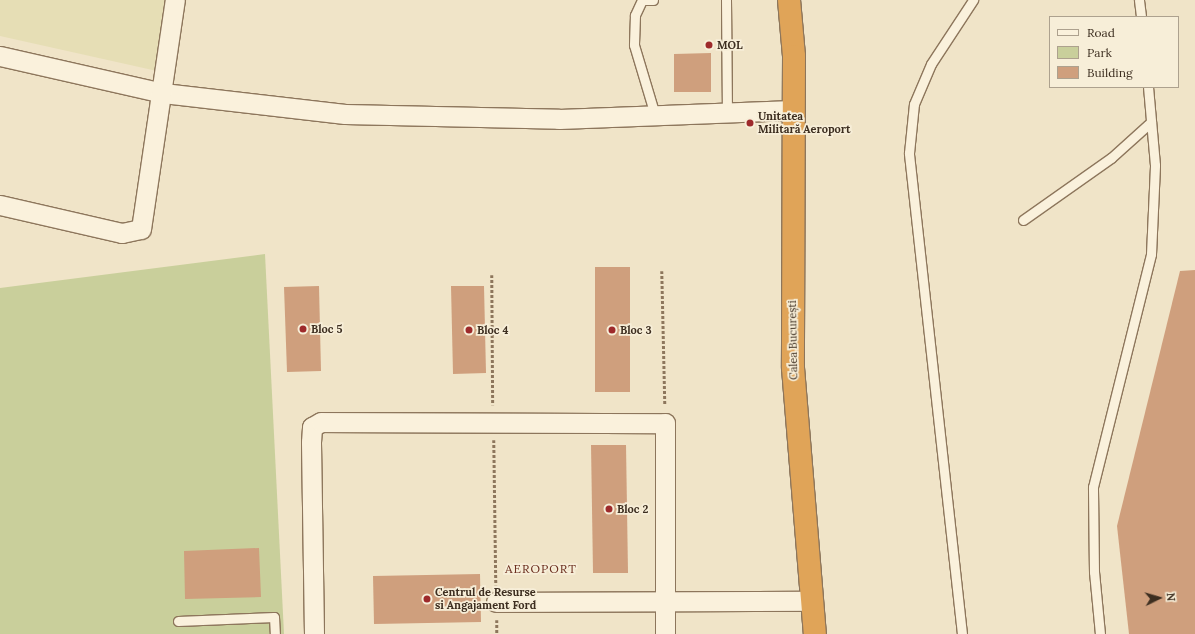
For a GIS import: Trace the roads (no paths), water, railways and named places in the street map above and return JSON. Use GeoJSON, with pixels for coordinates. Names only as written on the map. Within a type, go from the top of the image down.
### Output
{"type":"FeatureCollection","features":[{"type":"Feature","properties":{"kind":"highway","name":"Calea București"},"geometry":{"type":"LineString","coordinates":[[789,0],[793,45],[793,368],[815,634]]}},
{"type":"Feature","properties":{"kind":"highway","name":"Calea București"},"geometry":{"type":"LineString","coordinates":[[793,45],[800,0]]}},
{"type":"Feature","properties":{"kind":"street"},"geometry":{"type":"LineString","coordinates":[[0,206],[122,233],[142,229],[163,93],[175,0]]}},
{"type":"Feature","properties":{"kind":"street"},"geometry":{"type":"LineString","coordinates":[[0,56],[163,93],[346,114],[559,119],[726,114],[793,110]]}},
{"type":"Feature","properties":{"kind":"street"},"geometry":{"type":"LineString","coordinates":[[314,634],[312,427],[322,422],[665,423],[665,634]]}},
{"type":"Feature","properties":{"kind":"street"},"geometry":{"type":"LineString","coordinates":[[496,602],[664,603],[812,601]]}},
{"type":"Feature","properties":{"kind":"lane"},"geometry":{"type":"LineString","coordinates":[[653,0],[642,0],[635,15],[634,45],[654,115]]}},
{"type":"Feature","properties":{"kind":"lane"},"geometry":{"type":"LineString","coordinates":[[726,0],[726,114]]}},
{"type":"Feature","properties":{"kind":"lane"},"geometry":{"type":"LineString","coordinates":[[962,634],[909,153],[914,104],[931,64],[973,0]]}},
{"type":"Feature","properties":{"kind":"lane"},"geometry":{"type":"LineString","coordinates":[[1139,0],[1141,16]]}},
{"type":"Feature","properties":{"kind":"lane"},"geometry":{"type":"LineString","coordinates":[[1100,634],[1094,572],[1094,487],[1152,254],[1155,165],[1148,88]]}},
{"type":"Feature","properties":{"kind":"lane"},"geometry":{"type":"LineString","coordinates":[[1023,220],[1111,158],[1151,122]]}},
{"type":"Feature","properties":{"kind":"lane"},"geometry":{"type":"LineString","coordinates":[[178,621],[274,617],[275,634]]}},
{"type":"Feature","properties":{"kind":"place","name":"MOL"},"geometry":{"type":"Point","coordinates":[709,45]}},
{"type":"Feature","properties":{"kind":"place","name":"Unitatea Militară Aeroport"},"geometry":{"type":"Point","coordinates":[750,123]}},
{"type":"Feature","properties":{"kind":"place","name":"Bloc 5"},"geometry":{"type":"Point","coordinates":[303,329]}},
{"type":"Feature","properties":{"kind":"place","name":"Bloc 4"},"geometry":{"type":"Point","coordinates":[469,330]}},
{"type":"Feature","properties":{"kind":"place","name":"Bloc 3"},"geometry":{"type":"Point","coordinates":[612,330]}},
{"type":"Feature","properties":{"kind":"place","name":"Bloc 2"},"geometry":{"type":"Point","coordinates":[609,509]}},
{"type":"Feature","properties":{"kind":"place","name":"Centrul de Resurse si Angajament Ford"},"geometry":{"type":"Point","coordinates":[427,599]}},
{"type":"Feature","properties":{"kind":"district","name":"AEROPORT"},"geometry":{"type":"Point","coordinates":[541,569]}}]}
